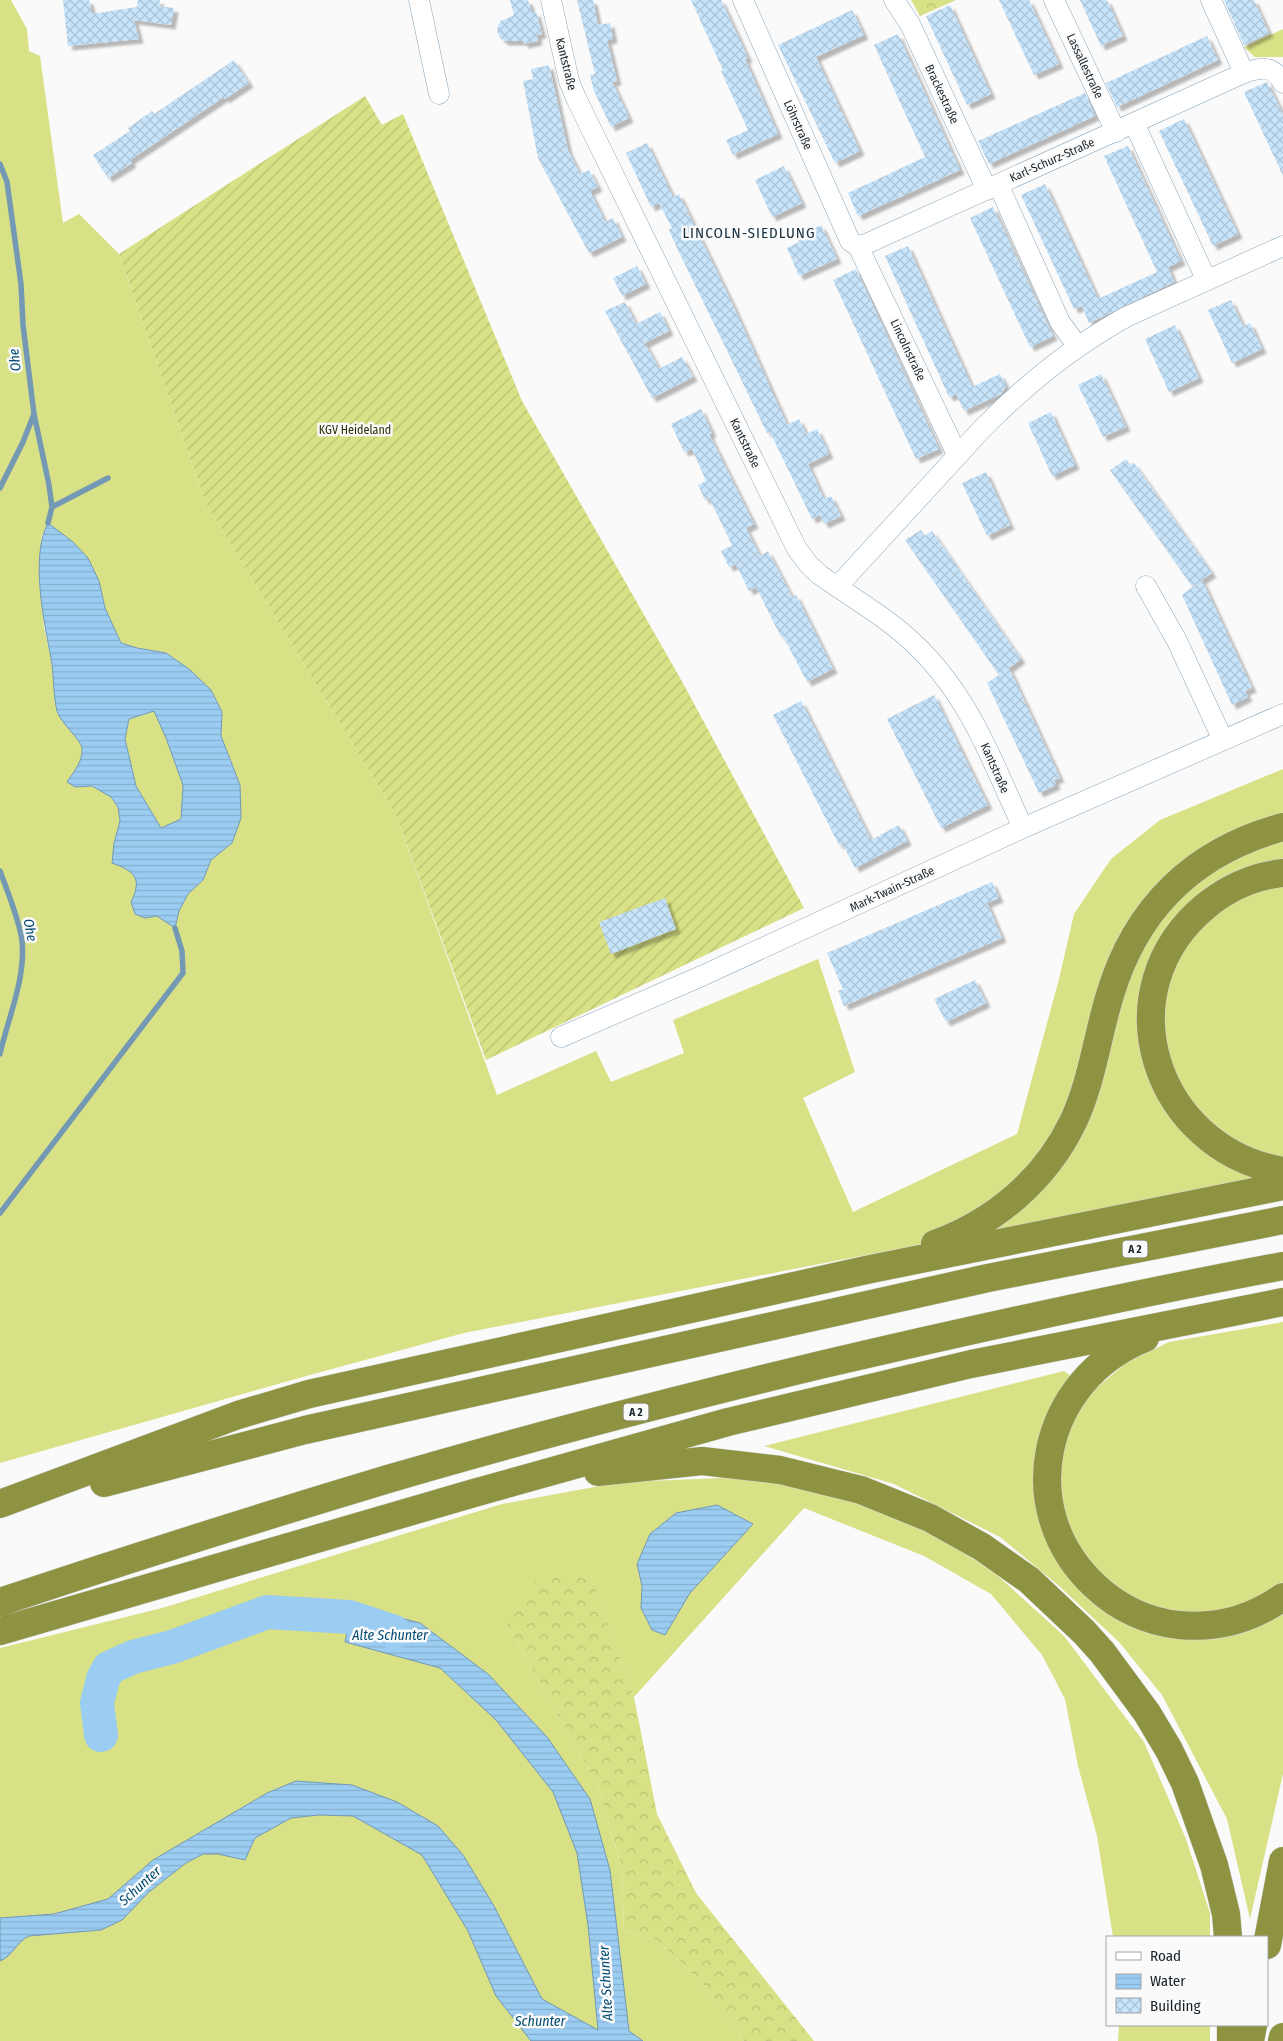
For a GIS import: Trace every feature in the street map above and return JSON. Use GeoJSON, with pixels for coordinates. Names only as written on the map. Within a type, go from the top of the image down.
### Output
{"type":"FeatureCollection","features":[{"type":"Feature","properties":{"kind":"highway"},"geometry":{"type":"LineString","coordinates":[[866,1270],[942,1242],[984,1221],[1003,1208],[1037,1176],[1074,1121],[1088,1079],[1112,987],[1128,946],[1141,925],[1172,887],[1205,860],[1236,843],[1260,833],[1283,827]]}},
{"type":"Feature","properties":{"kind":"highway"},"geometry":{"type":"LineString","coordinates":[[1283,873],[1257,878],[1236,887],[1215,898],[1197,913],[1182,930],[1169,950],[1159,971],[1153,993],[1151,1017],[1156,1063],[1176,1105],[1191,1123],[1208,1138],[1228,1151],[1283,1172]]}},
{"type":"Feature","properties":{"kind":"highway"},"geometry":{"type":"LineString","coordinates":[[0,1504],[238,1415],[309,1394],[866,1270],[1283,1186]]}},
{"type":"Feature","properties":{"kind":"highway","name":"A 2"},"geometry":{"type":"LineString","coordinates":[[0,1513],[140,1472],[305,1430],[988,1278],[1283,1220]]}},
{"type":"Feature","properties":{"kind":"highway","name":"A 2"},"geometry":{"type":"LineString","coordinates":[[0,1602],[154,1551],[391,1478],[685,1399],[992,1324],[1164,1288],[1283,1266]]}},
{"type":"Feature","properties":{"kind":"highway"},"geometry":{"type":"LineString","coordinates":[[0,1631],[474,1493],[757,1415],[971,1364],[1283,1302]]}},
{"type":"Feature","properties":{"kind":"highway"},"geometry":{"type":"LineString","coordinates":[[1244,1309],[1161,1332],[1141,1340],[1107,1359],[1092,1371],[1068,1401],[1053,1436],[1048,1465],[1048,1494],[1057,1531],[1075,1565],[1102,1593],[1134,1613],[1171,1624],[1211,1625],[1232,1622],[1252,1615],[1283,1597]]}},
{"type":"Feature","properties":{"kind":"highway"},"geometry":{"type":"LineString","coordinates":[[474,1493],[563,1476],[702,1461],[712,1462],[780,1470],[862,1490],[930,1518],[982,1547],[1029,1580],[1084,1632],[1121,1676],[1147,1713],[1186,1783],[1214,1865],[1226,1914],[1228,1936]]}},
{"type":"Feature","properties":{"kind":"highway"},"geometry":{"type":"LineString","coordinates":[[1268,1940],[1283,1861]]}},
{"type":"Feature","properties":{"kind":"highway"},"geometry":{"type":"LineString","coordinates":[[1231,2026],[1231,2041]]}},
{"type":"Feature","properties":{"kind":"highway"},"geometry":{"type":"LineString","coordinates":[[1250,2041],[1253,2026]]}},
{"type":"Feature","properties":{"kind":"highway"},"geometry":{"type":"LineString","coordinates":[[1282,2041],[1283,2037]]}},
{"type":"Feature","properties":{"kind":"street"},"geometry":{"type":"LineString","coordinates":[[419,0],[439,94]]}},
{"type":"Feature","properties":{"kind":"street","name":"Kantstraße"},"geometry":{"type":"LineString","coordinates":[[551,0],[569,81],[584,116],[797,549],[809,566],[896,628],[921,651],[958,694],[977,726],[1023,828]]}},
{"type":"Feature","properties":{"kind":"street","name":"Löhrstraße"},"geometry":{"type":"LineString","coordinates":[[743,0],[850,241],[858,246]]}},
{"type":"Feature","properties":{"kind":"street","name":"Brackestraße"},"geometry":{"type":"LineString","coordinates":[[894,0],[910,24],[993,187]]}},
{"type":"Feature","properties":{"kind":"street","name":"Lassallestraße"},"geometry":{"type":"LineString","coordinates":[[1054,0],[1116,132]]}},
{"type":"Feature","properties":{"kind":"street"},"geometry":{"type":"LineString","coordinates":[[1211,0],[1244,73],[1260,67],[1274,71],[1283,83]]}},
{"type":"Feature","properties":{"kind":"street","name":"Karl-Schurz-Straße"},"geometry":{"type":"LineString","coordinates":[[858,246],[1244,73]]}},
{"type":"Feature","properties":{"kind":"street"},"geometry":{"type":"LineString","coordinates":[[1134,123],[1206,279]]}},
{"type":"Feature","properties":{"kind":"street"},"geometry":{"type":"LineString","coordinates":[[993,187],[1060,322],[1078,347]]}},
{"type":"Feature","properties":{"kind":"street","name":"Lincolnstraße"},"geometry":{"type":"LineString","coordinates":[[858,246],[954,448],[959,454]]}},
{"type":"Feature","properties":{"kind":"street"},"geometry":{"type":"LineString","coordinates":[[837,587],[1008,403],[1051,367],[1078,347],[1126,317],[1206,279],[1283,246]]}},
{"type":"Feature","properties":{"kind":"street"},"geometry":{"type":"LineString","coordinates":[[1146,586],[1177,640],[1223,740]]}},
{"type":"Feature","properties":{"kind":"street","name":"Mark-Twain-Straße"},"geometry":{"type":"LineString","coordinates":[[561,1037],[704,976],[1023,828],[1283,714]]}},
{"type":"Feature","properties":{"kind":"green space"},"geometry":{"type":"Polygon","coordinates":[[[0,0],[11,0],[27,29],[29,51],[40,56],[63,223],[79,214],[119,254],[206,504],[396,815],[497,1095],[596,1051],[611,1082],[684,1053],[673,1020],[818,959],[855,1072],[803,1098],[853,1212],[1017,1134],[1059,979],[1074,914],[1111,859],[1160,820],[1283,769],[1283,1174],[464,1333],[0,1463],[0,0]],[[42,534],[40,578],[44,627],[51,658],[57,712],[82,746],[81,761],[67,782],[78,786],[87,785],[99,788],[116,804],[120,821],[114,843],[137,881],[137,890],[131,902],[145,918],[157,916],[175,927],[179,911],[188,894],[203,880],[211,860],[232,843],[240,785],[221,736],[222,712],[211,690],[189,669],[166,653],[121,643],[105,608],[99,581],[42,534]]]}},
{"type":"Feature","properties":{"kind":"green space"},"geometry":{"type":"Polygon","coordinates":[[[911,0],[956,0],[920,16],[911,0]]]}},
{"type":"Feature","properties":{"kind":"green space"},"geometry":{"type":"Polygon","coordinates":[[[1283,29],[1283,57],[1255,57],[1244,47],[1283,29]]]}},
{"type":"Feature","properties":{"kind":"green space","name":"KGV Heideland"},"geometry":{"type":"Polygon","coordinates":[[[365,96],[382,125],[403,114],[522,401],[684,685],[804,908],[486,1060],[396,815],[206,504],[119,254],[365,96]]]}},
{"type":"Feature","properties":{"kind":"green space"},"geometry":{"type":"Polygon","coordinates":[[[154,711],[183,785],[181,819],[161,828],[136,786],[125,739],[129,719],[154,711]]]}},
{"type":"Feature","properties":{"kind":"green space"},"geometry":{"type":"Polygon","coordinates":[[[1283,1322],[1283,1774],[1250,1919],[1227,1819],[1162,1695],[1119,1642],[1059,1586],[1000,1537],[894,1484],[764,1446],[1064,1371],[1092,1392],[1126,1363],[1169,1342],[1283,1322]]]}},
{"type":"Feature","properties":{"kind":"green space"},"geometry":{"type":"Polygon","coordinates":[[[724,1478],[825,1489],[919,1523],[997,1575],[1064,1636],[1144,1742],[1186,1839],[1210,1913],[1210,1936],[1113,1936],[1097,1836],[1078,1766],[1065,1699],[1042,1655],[991,1594],[924,1556],[804,1508],[634,1697],[589,1572],[507,1624],[597,1784],[622,1869],[624,1931],[657,1940],[706,1987],[744,2041],[643,2041],[629,2031],[624,2041],[0,2041],[0,1648],[162,1608],[502,1504],[621,1482],[724,1478]]]}},
{"type":"Feature","properties":{"kind":"green space"},"geometry":{"type":"Polygon","coordinates":[[[589,1571],[634,1697],[657,1814],[696,1893],[814,2041],[744,2041],[706,1987],[657,1940],[624,1931],[622,1869],[597,1784],[507,1624],[535,1581],[589,1571]]]}},
{"type":"Feature","properties":{"kind":"green space"},"geometry":{"type":"Polygon","coordinates":[[[1119,2026],[1210,2026],[1210,2041],[1118,2041],[1119,2026]]]}},
{"type":"Feature","properties":{"kind":"water"},"geometry":{"type":"Polygon","coordinates":[[[48,523],[73,542],[88,558],[99,581],[105,608],[121,643],[166,653],[189,669],[211,690],[222,712],[221,736],[240,785],[241,818],[232,843],[211,860],[203,880],[188,894],[179,911],[175,928],[157,916],[145,918],[135,914],[131,902],[136,887],[134,876],[126,869],[112,863],[114,843],[120,821],[118,807],[111,797],[92,786],[75,787],[67,782],[80,762],[82,748],[57,711],[52,664],[40,589],[40,553],[48,523]],[[154,711],[129,719],[125,739],[136,786],[161,828],[181,819],[183,785],[154,711]]]}},
{"type":"Feature","properties":{"kind":"water"},"geometry":{"type":"Polygon","coordinates":[[[717,1505],[753,1524],[690,1593],[665,1635],[652,1630],[641,1608],[642,1586],[637,1564],[650,1534],[676,1513],[717,1505]]]}},
{"type":"Feature","properties":{"kind":"water","name":"Schunter"},"geometry":{"type":"Polygon","coordinates":[[[352,1605],[420,1623],[488,1674],[547,1737],[590,1799],[610,1870],[629,2031],[643,2041],[531,2041],[496,1996],[468,1931],[422,1855],[353,1816],[319,1815],[291,1818],[255,1838],[245,1860],[218,1854],[203,1854],[186,1863],[149,1892],[122,1920],[101,1930],[29,1936],[0,1961],[0,1918],[54,1914],[108,1899],[153,1860],[267,1793],[296,1781],[352,1785],[397,1802],[438,1826],[463,1855],[494,1906],[542,1999],[598,2030],[588,1925],[577,1853],[553,1792],[496,1720],[440,1668],[345,1642],[352,1605]]]}},
{"type":"Feature","properties":{"kind":"building"},"geometry":{"type":"Polygon","coordinates":[[[63,0],[89,0],[92,14],[137,7],[138,0],[160,0],[159,6],[174,8],[171,25],[134,20],[139,39],[68,46],[63,0]]]}},
{"type":"Feature","properties":{"kind":"building"},"geometry":{"type":"Polygon","coordinates":[[[510,0],[528,0],[532,13],[536,12],[542,34],[537,35],[538,41],[524,44],[523,41],[505,41],[500,38],[497,31],[498,25],[501,21],[514,15],[510,0]]]}},
{"type":"Feature","properties":{"kind":"building"},"geometry":{"type":"Polygon","coordinates":[[[577,0],[593,0],[598,25],[610,23],[613,39],[607,40],[617,81],[612,82],[629,118],[611,127],[594,91],[590,75],[595,74],[577,0]]]}},
{"type":"Feature","properties":{"kind":"building"},"geometry":{"type":"Polygon","coordinates":[[[691,0],[721,0],[748,58],[745,59],[778,134],[733,155],[726,140],[748,130],[691,0]]]}},
{"type":"Feature","properties":{"kind":"building"},"geometry":{"type":"Polygon","coordinates":[[[999,0],[1029,0],[1059,64],[1034,75],[999,0]]]}},
{"type":"Feature","properties":{"kind":"building"},"geometry":{"type":"Polygon","coordinates":[[[1080,0],[1107,0],[1123,36],[1101,46],[1080,0]]]}},
{"type":"Feature","properties":{"kind":"building"},"geometry":{"type":"Polygon","coordinates":[[[1224,0],[1254,0],[1269,33],[1244,45],[1224,0]]]}},
{"type":"Feature","properties":{"kind":"building"},"geometry":{"type":"Polygon","coordinates":[[[950,5],[991,94],[967,105],[926,16],[950,5]]]}},
{"type":"Feature","properties":{"kind":"building"},"geometry":{"type":"Polygon","coordinates":[[[852,10],[864,35],[816,57],[860,151],[835,163],[778,45],[852,10]]]}},
{"type":"Feature","properties":{"kind":"building"},"geometry":{"type":"Polygon","coordinates":[[[898,34],[960,170],[858,216],[848,193],[925,157],[874,45],[898,34]]]}},
{"type":"Feature","properties":{"kind":"building"},"geometry":{"type":"Polygon","coordinates":[[[1207,36],[1218,60],[1117,107],[1106,83],[1207,36]]]}},
{"type":"Feature","properties":{"kind":"building"},"geometry":{"type":"Polygon","coordinates":[[[234,60],[249,83],[225,99],[224,97],[130,160],[132,163],[108,178],[93,155],[130,131],[128,128],[152,111],[154,114],[234,60]]]}},
{"type":"Feature","properties":{"kind":"building"},"geometry":{"type":"Polygon","coordinates":[[[549,65],[568,150],[580,174],[589,170],[598,187],[590,191],[605,222],[613,218],[622,237],[589,253],[538,158],[523,81],[533,79],[531,69],[549,65]]]}},
{"type":"Feature","properties":{"kind":"building"},"geometry":{"type":"Polygon","coordinates":[[[1267,82],[1283,114],[1283,176],[1244,92],[1267,82]]]}},
{"type":"Feature","properties":{"kind":"building"},"geometry":{"type":"Polygon","coordinates":[[[1085,93],[1095,116],[989,164],[978,141],[1085,93]]]}},
{"type":"Feature","properties":{"kind":"building"},"geometry":{"type":"Polygon","coordinates":[[[1184,119],[1238,234],[1213,246],[1159,131],[1184,119]]]}},
{"type":"Feature","properties":{"kind":"building"},"geometry":{"type":"Polygon","coordinates":[[[647,143],[673,197],[679,194],[731,301],[787,425],[799,419],[806,434],[817,429],[829,454],[808,464],[824,499],[831,496],[841,516],[824,524],[820,515],[812,519],[770,432],[767,433],[677,248],[669,230],[672,228],[659,203],[651,207],[626,153],[647,143]]]}},
{"type":"Feature","properties":{"kind":"building"},"geometry":{"type":"Polygon","coordinates":[[[1128,146],[1181,261],[1157,272],[1104,156],[1128,146]]]}},
{"type":"Feature","properties":{"kind":"building"},"geometry":{"type":"Polygon","coordinates":[[[784,166],[802,203],[772,217],[755,180],[784,166]]]}},
{"type":"Feature","properties":{"kind":"building"},"geometry":{"type":"Polygon","coordinates":[[[1045,184],[1098,299],[1168,267],[1174,282],[1089,323],[1082,306],[1074,309],[1021,195],[1045,184]]]}},
{"type":"Feature","properties":{"kind":"building"},"geometry":{"type":"Polygon","coordinates":[[[993,207],[1053,336],[1030,347],[970,218],[993,207]]]}},
{"type":"Feature","properties":{"kind":"building"},"geometry":{"type":"Polygon","coordinates":[[[821,225],[837,259],[799,276],[787,248],[799,242],[796,236],[821,225]]]}},
{"type":"Feature","properties":{"kind":"building"},"geometry":{"type":"Polygon","coordinates":[[[908,246],[972,387],[1000,374],[1006,386],[1001,394],[964,411],[956,394],[949,397],[885,256],[908,246]]]}},
{"type":"Feature","properties":{"kind":"building"},"geometry":{"type":"Polygon","coordinates":[[[637,266],[646,284],[622,296],[613,278],[637,266]]]}},
{"type":"Feature","properties":{"kind":"building"},"geometry":{"type":"Polygon","coordinates":[[[856,269],[939,449],[916,459],[833,280],[856,269]]]}},
{"type":"Feature","properties":{"kind":"building"},"geometry":{"type":"Polygon","coordinates":[[[1231,300],[1243,326],[1250,323],[1262,349],[1232,363],[1208,310],[1231,300]]]}},
{"type":"Feature","properties":{"kind":"building"},"geometry":{"type":"Polygon","coordinates":[[[625,302],[636,324],[660,312],[669,331],[645,343],[659,369],[682,357],[693,377],[652,398],[605,311],[625,302]]]}},
{"type":"Feature","properties":{"kind":"building"},"geometry":{"type":"Polygon","coordinates":[[[1175,325],[1199,378],[1169,392],[1145,339],[1175,325]]]}},
{"type":"Feature","properties":{"kind":"building"},"geometry":{"type":"Polygon","coordinates":[[[1101,374],[1126,427],[1103,437],[1078,385],[1101,374]]]}},
{"type":"Feature","properties":{"kind":"building"},"geometry":{"type":"Polygon","coordinates":[[[701,409],[712,433],[709,434],[754,524],[746,528],[760,556],[768,551],[792,597],[796,595],[833,669],[807,682],[783,636],[781,637],[756,587],[749,591],[736,564],[729,567],[721,551],[732,545],[709,498],[705,500],[698,485],[706,481],[692,449],[684,452],[671,424],[701,409]]]}},
{"type":"Feature","properties":{"kind":"building"},"geometry":{"type":"Polygon","coordinates":[[[1051,412],[1075,465],[1052,476],[1028,423],[1051,412]]]}},
{"type":"Feature","properties":{"kind":"building"},"geometry":{"type":"Polygon","coordinates":[[[1126,459],[1130,465],[1134,463],[1212,573],[1192,586],[1110,470],[1126,459]]]}},
{"type":"Feature","properties":{"kind":"building"},"geometry":{"type":"Polygon","coordinates":[[[986,472],[1010,525],[987,536],[962,483],[986,472]]]}},
{"type":"Feature","properties":{"kind":"building"},"geometry":{"type":"Polygon","coordinates":[[[921,530],[925,536],[932,531],[1021,659],[999,675],[905,540],[921,530]]]}},
{"type":"Feature","properties":{"kind":"building"},"geometry":{"type":"Polygon","coordinates":[[[1202,580],[1252,688],[1245,691],[1248,697],[1232,705],[1182,595],[1202,580]]]}},
{"type":"Feature","properties":{"kind":"building"},"geometry":{"type":"Polygon","coordinates":[[[1009,668],[1060,778],[1054,780],[1056,785],[1039,793],[987,683],[1009,668]]]}},
{"type":"Feature","properties":{"kind":"building"},"geometry":{"type":"Polygon","coordinates":[[[934,695],[988,805],[941,828],[887,719],[934,695]]]}},
{"type":"Feature","properties":{"kind":"building"},"geometry":{"type":"Polygon","coordinates":[[[801,701],[871,840],[899,825],[907,841],[855,868],[842,843],[839,845],[773,715],[801,701]]]}},
{"type":"Feature","properties":{"kind":"building"},"geometry":{"type":"Polygon","coordinates":[[[992,882],[999,898],[987,903],[1002,938],[844,1006],[838,991],[843,989],[827,953],[992,882]]]}},
{"type":"Feature","properties":{"kind":"building"},"geometry":{"type":"Polygon","coordinates":[[[665,898],[676,929],[611,954],[599,922],[665,898]]]}},
{"type":"Feature","properties":{"kind":"building"},"geometry":{"type":"Polygon","coordinates":[[[975,980],[986,1003],[946,1022],[934,999],[975,980]]]}},
{"type":"Feature","properties":{"kind":"waterway","name":"Ohe"},"geometry":{"type":"LineString","coordinates":[[0,164],[7,182],[21,284],[23,325],[34,414],[23,442],[0,488]]}},
{"type":"Feature","properties":{"kind":"waterway"},"geometry":{"type":"LineString","coordinates":[[34,414],[52,507],[48,523]]}},
{"type":"Feature","properties":{"kind":"waterway"},"geometry":{"type":"LineString","coordinates":[[52,507],[108,478]]}},
{"type":"Feature","properties":{"kind":"waterway","name":"Ohe"},"geometry":{"type":"LineString","coordinates":[[0,871],[19,925],[23,955],[16,998],[0,1054]]}},
{"type":"Feature","properties":{"kind":"waterway"},"geometry":{"type":"LineString","coordinates":[[0,1213],[183,973],[182,951],[175,928]]}},
{"type":"Feature","properties":{"kind":"waterway","name":"Alte Schunter"},"geometry":{"type":"LineString","coordinates":[[101,1735],[97,1703],[103,1679],[109,1668],[133,1657],[172,1647],[267,1612],[349,1617],[394,1632]]}},
{"type":"Feature","properties":{"kind":"district","name":"LINCOLN-SIEDLUNG"},"geometry":{"type":"Point","coordinates":[749,233]}}]}
